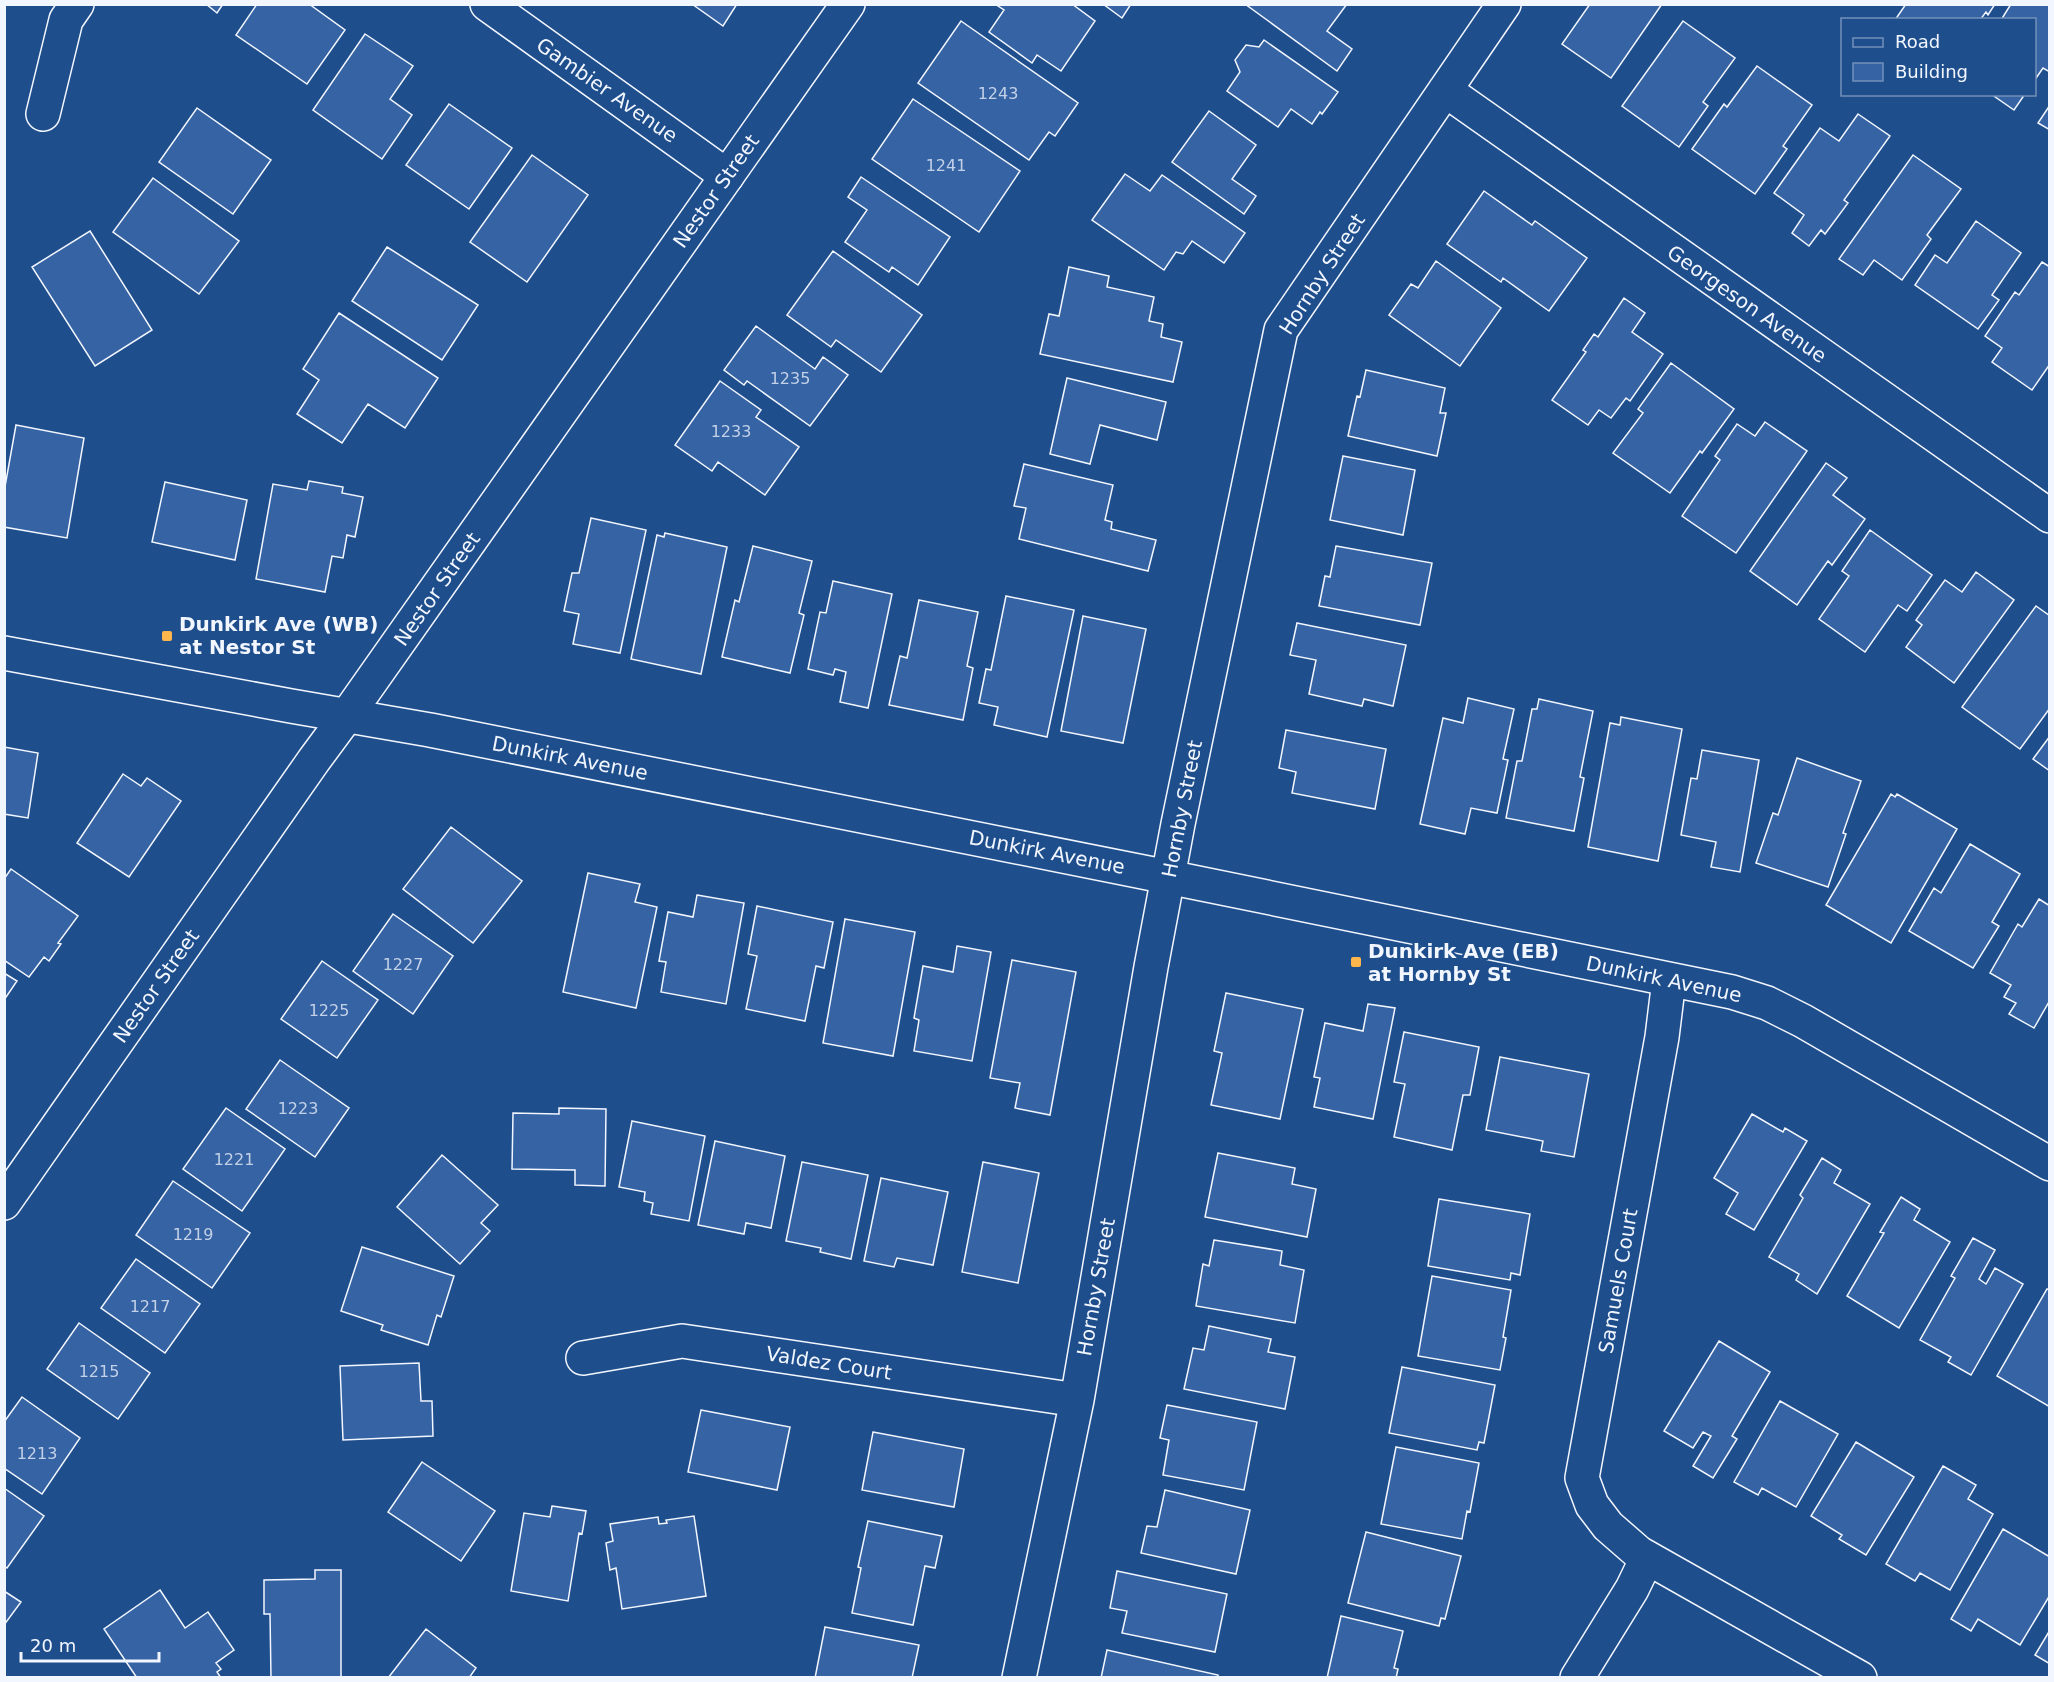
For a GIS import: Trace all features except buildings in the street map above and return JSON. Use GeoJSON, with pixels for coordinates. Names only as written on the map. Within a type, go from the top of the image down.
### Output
{"type":"FeatureCollection","features":[{"type":"Feature","properties":{"kind":"street"},"geometry":{"type":"LineString","coordinates":[[43,114],[66,20],[77,4]]}},
{"type":"Feature","properties":{"kind":"street","name":"Gambier Avenue"},"geometry":{"type":"LineString","coordinates":[[487,4],[727,176]]}},
{"type":"Feature","properties":{"kind":"street","name":"Nestor Street"},"geometry":{"type":"LineString","coordinates":[[4,1203],[848,4]]}},
{"type":"Feature","properties":{"kind":"street","name":"Hornby Street"},"geometry":{"type":"LineString","coordinates":[[1019,1677],[1077,1400],[1168,877],[1281,330],[1504,4]]}},
{"type":"Feature","properties":{"kind":"street","name":"Georgeson Avenue"},"geometry":{"type":"LineString","coordinates":[[1445,90],[2049,516]]}},
{"type":"Feature","properties":{"kind":"street","name":"Dunkirk Avenue"},"geometry":{"type":"LineString","coordinates":[[4,653],[291,706],[348,714],[1732,992],[1767,1003],[1803,1021],[2049,1164]]}},
{"type":"Feature","properties":{"kind":"street","name":"Samuels Court"},"geometry":{"type":"LineString","coordinates":[[1670,980],[1582,1478],[1592,1505],[1608,1526],[1639,1553],[1860,1677]]}},
{"type":"Feature","properties":{"kind":"street","name":"Valdez Court"},"geometry":{"type":"LineString","coordinates":[[583,1358],[682,1341],[1077,1400]]}},
{"type":"Feature","properties":{"kind":"street"},"geometry":{"type":"LineString","coordinates":[[1577,1677],[1632,1589],[1647,1558]]}},
{"type":"Feature","properties":{"kind":"place","name":"Dunkirk Ave (WB) at Nestor St"},"geometry":{"type":"Point","coordinates":[167,636]}},
{"type":"Feature","properties":{"kind":"place","name":"Dunkirk Ave (EB) at Hornby St"},"geometry":{"type":"Point","coordinates":[1356,962]}}]}
